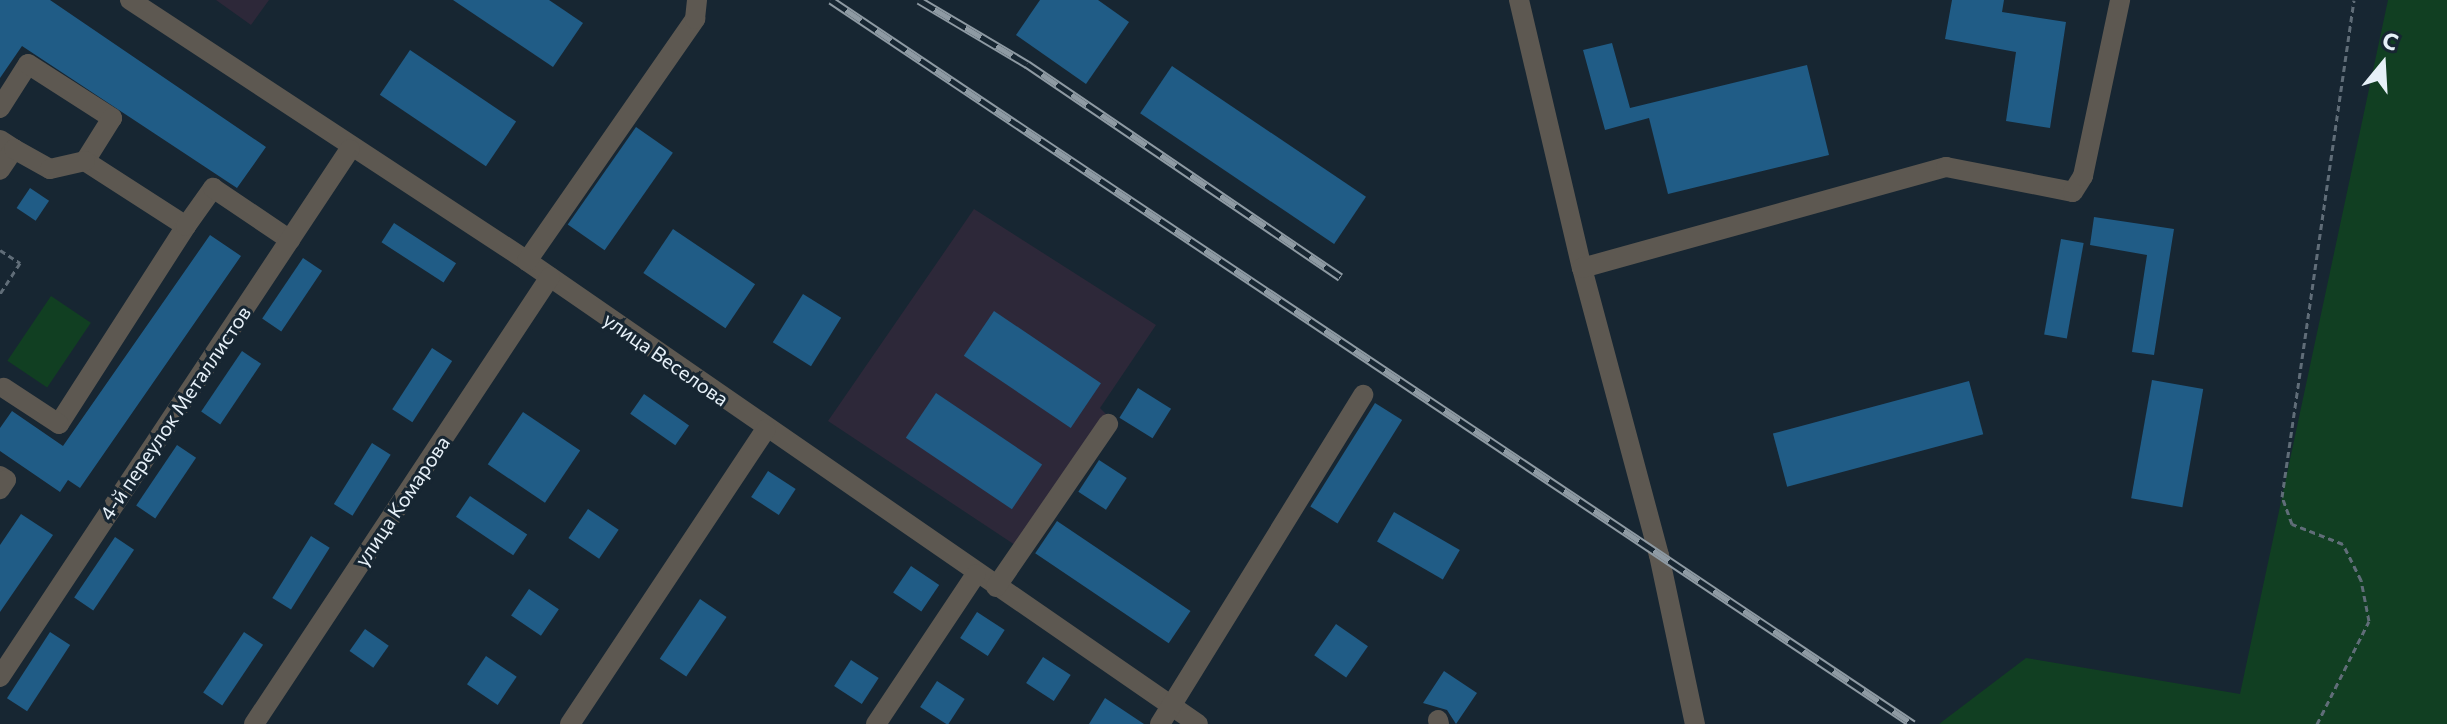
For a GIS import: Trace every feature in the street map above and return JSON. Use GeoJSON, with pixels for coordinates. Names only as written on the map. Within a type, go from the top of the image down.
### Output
{"type":"FeatureCollection","features":[{"type":"Feature","properties":{"kind":"street","name":"улица Веселова"},"geometry":{"type":"LineString","coordinates":[[130,0],[350,149],[527,261],[976,574],[1198,724]]}},
{"type":"Feature","properties":{"kind":"street"},"geometry":{"type":"LineString","coordinates":[[527,261],[687,30],[697,0]]}},
{"type":"Feature","properties":{"kind":"street"},"geometry":{"type":"LineString","coordinates":[[1519,0],[1582,268],[1659,555],[1695,724]]}},
{"type":"Feature","properties":{"kind":"street"},"geometry":{"type":"LineString","coordinates":[[1582,268],[1946,167],[2073,192],[2083,176],[2120,0]]}},
{"type":"Feature","properties":{"kind":"street"},"geometry":{"type":"LineString","coordinates":[[0,108],[28,64],[112,118],[85,161],[50,169],[7,145],[0,170]]}},
{"type":"Feature","properties":{"kind":"street","name":"4-й переулок Металлистов"},"geometry":{"type":"LineString","coordinates":[[0,677],[350,149]]}},
{"type":"Feature","properties":{"kind":"street"},"geometry":{"type":"LineString","coordinates":[[85,161],[186,226]]}},
{"type":"Feature","properties":{"kind":"street"},"geometry":{"type":"LineString","coordinates":[[1,389],[59,424],[213,188],[290,240]]}},
{"type":"Feature","properties":{"kind":"street","name":"улица Комарова"},"geometry":{"type":"LineString","coordinates":[[254,724],[550,277]]}},
{"type":"Feature","properties":{"kind":"street"},"geometry":{"type":"LineString","coordinates":[[1160,724],[1363,395]]}},
{"type":"Feature","properties":{"kind":"street"},"geometry":{"type":"LineString","coordinates":[[996,587],[1108,424]]}},
{"type":"Feature","properties":{"kind":"street"},"geometry":{"type":"LineString","coordinates":[[570,724],[766,429]]}},
{"type":"Feature","properties":{"kind":"street"},"geometry":{"type":"LineString","coordinates":[[0,476],[6,480],[0,489]]}},
{"type":"Feature","properties":{"kind":"street"},"geometry":{"type":"LineString","coordinates":[[876,724],[976,574]]}},
{"type":"Feature","properties":{"kind":"path"},"geometry":{"type":"LineString","coordinates":[[2317,724],[2369,621],[2361,580],[2343,544],[2292,524],[2282,497],[2354,0]]}},
{"type":"Feature","properties":{"kind":"path"},"geometry":{"type":"LineString","coordinates":[[0,250],[20,263],[0,294]]}},
{"type":"Feature","properties":{"kind":"shaded area"},"geometry":{"type":"Polygon","coordinates":[[[216,0],[269,0],[251,25],[216,0]]]}},
{"type":"Feature","properties":{"kind":"shaded area"},"geometry":{"type":"Polygon","coordinates":[[[974,209],[1156,325],[1100,408],[1106,414],[1015,545],[828,421],[974,209]]]}},
{"type":"Feature","properties":{"kind":"green space"},"geometry":{"type":"Polygon","coordinates":[[[2388,0],[2447,0],[2447,724],[1939,724],[2026,658],[2240,694],[2388,0]]]}},
{"type":"Feature","properties":{"kind":"green space"},"geometry":{"type":"Polygon","coordinates":[[[51,296],[91,323],[47,388],[7,361],[51,296]]]}},
{"type":"Feature","properties":{"kind":"building"},"geometry":{"type":"Polygon","coordinates":[[[0,0],[50,0],[266,147],[237,188],[22,46],[0,78],[0,0]]]}},
{"type":"Feature","properties":{"kind":"building"},"geometry":{"type":"Polygon","coordinates":[[[453,0],[549,0],[583,23],[553,67],[453,0]]]}},
{"type":"Feature","properties":{"kind":"building"},"geometry":{"type":"Polygon","coordinates":[[[1040,0],[1098,0],[1129,22],[1086,84],[1016,35],[1040,0]]]}},
{"type":"Feature","properties":{"kind":"building"},"geometry":{"type":"Polygon","coordinates":[[[1952,0],[2004,0],[2002,12],[2066,22],[2050,128],[2006,121],[2016,52],[1945,39],[1952,0]]]}},
{"type":"Feature","properties":{"kind":"building"},"geometry":{"type":"Polygon","coordinates":[[[1612,43],[1630,108],[1807,65],[1829,155],[1668,194],[1649,118],[1605,130],[1583,50],[1612,43]]]}},
{"type":"Feature","properties":{"kind":"building"},"geometry":{"type":"Polygon","coordinates":[[[410,50],[516,122],[486,166],[380,95],[410,50]]]}},
{"type":"Feature","properties":{"kind":"building"},"geometry":{"type":"Polygon","coordinates":[[[1172,66],[1366,197],[1334,244],[1140,113],[1172,66]]]}},
{"type":"Feature","properties":{"kind":"building"},"geometry":{"type":"Polygon","coordinates":[[[636,127],[673,153],[605,250],[568,224],[636,127]]]}},
{"type":"Feature","properties":{"kind":"building"},"geometry":{"type":"Polygon","coordinates":[[[30,188],[49,201],[36,221],[17,208],[30,188]]]}},
{"type":"Feature","properties":{"kind":"building"},"geometry":{"type":"Polygon","coordinates":[[[2094,217],[2174,229],[2154,355],[2132,352],[2147,255],[2090,245],[2094,217]]]}},
{"type":"Feature","properties":{"kind":"building"},"geometry":{"type":"Polygon","coordinates":[[[394,223],[456,263],[444,283],[381,242],[394,223]]]}},
{"type":"Feature","properties":{"kind":"building"},"geometry":{"type":"Polygon","coordinates":[[[673,229],[755,284],[725,328],[643,273],[673,229]]]}},
{"type":"Feature","properties":{"kind":"building"},"geometry":{"type":"Polygon","coordinates":[[[210,235],[241,256],[80,488],[68,480],[60,492],[0,451],[0,428],[12,411],[63,446],[210,235]]]}},
{"type":"Feature","properties":{"kind":"building"},"geometry":{"type":"Polygon","coordinates":[[[2061,239],[2084,243],[2067,339],[2044,335],[2061,239]]]}},
{"type":"Feature","properties":{"kind":"building"},"geometry":{"type":"Polygon","coordinates":[[[303,258],[322,271],[281,331],[262,319],[303,258]]]}},
{"type":"Feature","properties":{"kind":"building"},"geometry":{"type":"Polygon","coordinates":[[[803,294],[841,318],[811,366],[773,342],[803,294]]]}},
{"type":"Feature","properties":{"kind":"building"},"geometry":{"type":"Polygon","coordinates":[[[994,311],[1101,383],[1071,428],[964,356],[994,311]]]}},
{"type":"Feature","properties":{"kind":"building"},"geometry":{"type":"Polygon","coordinates":[[[432,348],[452,361],[412,422],[392,409],[432,348]]]}},
{"type":"Feature","properties":{"kind":"building"},"geometry":{"type":"Polygon","coordinates":[[[242,351],[261,364],[220,424],[201,412],[242,351]]]}},
{"type":"Feature","properties":{"kind":"building"},"geometry":{"type":"Polygon","coordinates":[[[2152,380],[2203,389],[2182,507],[2131,498],[2152,380]]]}},
{"type":"Feature","properties":{"kind":"building"},"geometry":{"type":"Polygon","coordinates":[[[1969,381],[1983,434],[1787,487],[1773,434],[1969,381]]]}},
{"type":"Feature","properties":{"kind":"building"},"geometry":{"type":"Polygon","coordinates":[[[1138,388],[1171,409],[1153,438],[1119,418],[1138,388]]]}},
{"type":"Feature","properties":{"kind":"building"},"geometry":{"type":"Polygon","coordinates":[[[936,393],[1042,465],[1012,509],[906,438],[936,393]]]}},
{"type":"Feature","properties":{"kind":"building"},"geometry":{"type":"Polygon","coordinates":[[[644,394],[689,426],[675,445],[630,414],[644,394]]]}},
{"type":"Feature","properties":{"kind":"building"},"geometry":{"type":"Polygon","coordinates":[[[1375,403],[1402,420],[1337,523],[1310,506],[1375,403]]]}},
{"type":"Feature","properties":{"kind":"building"},"geometry":{"type":"Polygon","coordinates":[[[523,412],[580,451],[545,503],[488,464],[523,412]]]}},
{"type":"Feature","properties":{"kind":"building"},"geometry":{"type":"Polygon","coordinates":[[[372,443],[391,455],[353,516],[334,504],[372,443]]]}},
{"type":"Feature","properties":{"kind":"building"},"geometry":{"type":"Polygon","coordinates":[[[177,445],[196,458],[155,518],[136,506],[177,445]]]}},
{"type":"Feature","properties":{"kind":"building"},"geometry":{"type":"Polygon","coordinates":[[[1099,460],[1127,478],[1106,510],[1078,492],[1099,460]]]}},
{"type":"Feature","properties":{"kind":"building"},"geometry":{"type":"Polygon","coordinates":[[[768,471],[796,489],[779,515],[751,497],[768,471]]]}},
{"type":"Feature","properties":{"kind":"building"},"geometry":{"type":"Polygon","coordinates":[[[470,496],[527,535],[513,555],[456,517],[470,496]]]}},
{"type":"Feature","properties":{"kind":"building"},"geometry":{"type":"Polygon","coordinates":[[[588,509],[619,530],[599,559],[568,538],[588,509]]]}},
{"type":"Feature","properties":{"kind":"building"},"geometry":{"type":"Polygon","coordinates":[[[1394,512],[1460,550],[1443,579],[1377,541],[1394,512]]]}},
{"type":"Feature","properties":{"kind":"building"},"geometry":{"type":"Polygon","coordinates":[[[21,514],[53,535],[0,612],[0,545],[21,514]]]}},
{"type":"Feature","properties":{"kind":"building"},"geometry":{"type":"Polygon","coordinates":[[[1057,521],[1190,611],[1169,643],[1035,553],[1057,521]]]}},
{"type":"Feature","properties":{"kind":"building"},"geometry":{"type":"Polygon","coordinates":[[[311,536],[330,548],[291,610],[272,598],[311,536]]]}},
{"type":"Feature","properties":{"kind":"building"},"geometry":{"type":"Polygon","coordinates":[[[115,537],[134,550],[93,610],[74,598],[115,537]]]}},
{"type":"Feature","properties":{"kind":"building"},"geometry":{"type":"Polygon","coordinates":[[[911,566],[939,585],[921,612],[893,593],[911,566]]]}},
{"type":"Feature","properties":{"kind":"building"},"geometry":{"type":"Polygon","coordinates":[[[529,589],[559,609],[541,636],[511,616],[529,589]]]}},
{"type":"Feature","properties":{"kind":"building"},"geometry":{"type":"Polygon","coordinates":[[[700,599],[727,617],[686,677],[660,659],[700,599]]]}},
{"type":"Feature","properties":{"kind":"building"},"geometry":{"type":"Polygon","coordinates":[[[977,612],[1005,630],[988,656],[960,638],[977,612]]]}},
{"type":"Feature","properties":{"kind":"building"},"geometry":{"type":"Polygon","coordinates":[[[1336,624],[1368,646],[1346,677],[1314,655],[1336,624]]]}},
{"type":"Feature","properties":{"kind":"building"},"geometry":{"type":"Polygon","coordinates":[[[365,629],[389,646],[373,668],[350,651],[365,629]]]}},
{"type":"Feature","properties":{"kind":"building"},"geometry":{"type":"Polygon","coordinates":[[[50,632],[70,645],[27,711],[7,698],[50,632]]]}},
{"type":"Feature","properties":{"kind":"building"},"geometry":{"type":"Polygon","coordinates":[[[244,632],[263,645],[222,705],[203,693],[244,632]]]}},
{"type":"Feature","properties":{"kind":"building"},"geometry":{"type":"Polygon","coordinates":[[[486,656],[517,677],[498,705],[467,684],[486,656]]]}},
{"type":"Feature","properties":{"kind":"building"},"geometry":{"type":"Polygon","coordinates":[[[1043,657],[1071,675],[1054,701],[1026,683],[1043,657]]]}},
{"type":"Feature","properties":{"kind":"building"},"geometry":{"type":"Polygon","coordinates":[[[851,660],[879,678],[862,704],[834,686],[851,660]]]}},
{"type":"Feature","properties":{"kind":"building"},"geometry":{"type":"Polygon","coordinates":[[[1444,671],[1477,693],[1456,724],[1447,710],[1423,703],[1444,671]]]}},
{"type":"Feature","properties":{"kind":"building"},"geometry":{"type":"Polygon","coordinates":[[[937,681],[965,699],[948,724],[920,707],[937,681]]]}},
{"type":"Feature","properties":{"kind":"building"},"geometry":{"type":"Polygon","coordinates":[[[1105,698],[1144,724],[1089,724],[1105,698]]]}},
{"type":"Feature","properties":{"kind":"railway"},"geometry":{"type":"LineString","coordinates":[[831,0],[1913,724]]}},
{"type":"Feature","properties":{"kind":"railway"},"geometry":{"type":"LineString","coordinates":[[919,0],[1027,64],[1340,277]]}}]}
